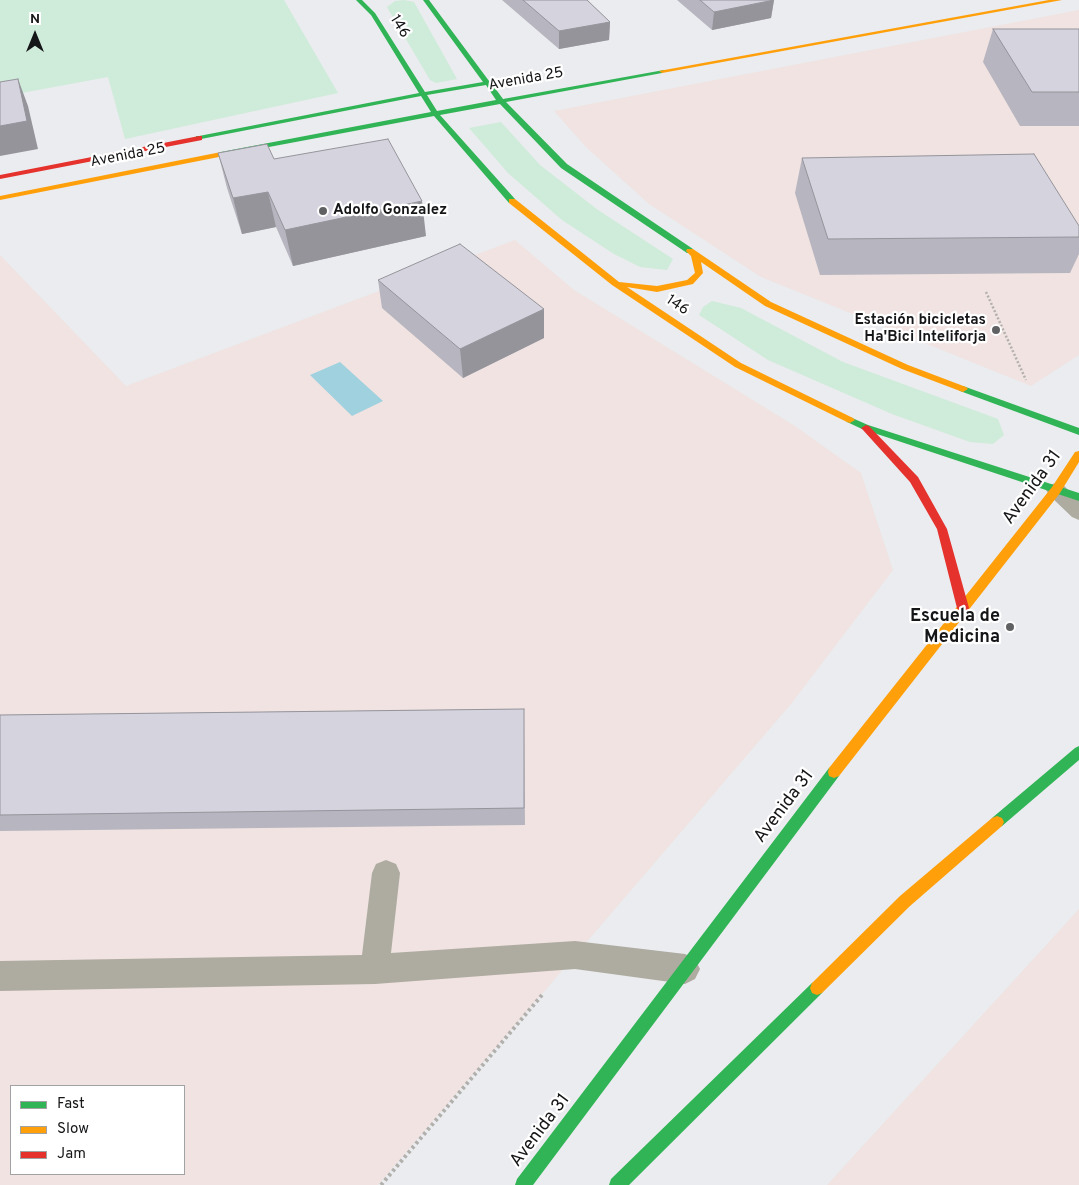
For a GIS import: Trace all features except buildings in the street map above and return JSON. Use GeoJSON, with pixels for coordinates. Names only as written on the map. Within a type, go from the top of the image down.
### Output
{"type":"FeatureCollection","features":[{"type":"Feature","properties":{"kind":"main road"},"geometry":{"type":"LineString","coordinates":[[426,0],[500,100],[564,166],[768,304],[905,367],[1079,432]]}},
{"type":"Feature","properties":{"kind":"main road","name":"Avenida 25"},"geometry":{"type":"LineString","coordinates":[[0,198],[135,170],[500,100],[1059,0]]}},
{"type":"Feature","properties":{"kind":"main road","name":"146"},"geometry":{"type":"LineString","coordinates":[[363,1],[435,113],[508,198],[615,283],[738,365],[865,427],[1079,497]]}},
{"type":"Feature","properties":{"kind":"main road","name":"Avenida 25"},"geometry":{"type":"LineString","coordinates":[[0,177],[423,94],[540,74]]}},
{"type":"Feature","properties":{"kind":"main road"},"geometry":{"type":"LineString","coordinates":[[615,283],[657,289],[684,284],[699,273],[695,254]]}},
{"type":"Feature","properties":{"kind":"main road"},"geometry":{"type":"LineString","coordinates":[[865,427],[914,480],[942,530],[963,608]]}},
{"type":"Feature","properties":{"kind":"main road","name":"Avenida 31"},"geometry":{"type":"LineString","coordinates":[[523,1185],[846,755],[1056,490],[1079,454]]}},
{"type":"Feature","properties":{"kind":"main road"},"geometry":{"type":"LineString","coordinates":[[616,1185],[906,901],[1079,752]]}},
{"type":"Feature","properties":{"kind":"lane"},"geometry":{"type":"LineString","coordinates":[[1056,490],[1079,512]]}},
{"type":"Feature","properties":{"kind":"lane"},"geometry":{"type":"LineString","coordinates":[[375,970],[386,873]]}},
{"type":"Feature","properties":{"kind":"lane"},"geometry":{"type":"LineString","coordinates":[[0,976],[375,970],[575,955],[684,970]]}},
{"type":"Feature","properties":{"kind":"path"},"geometry":{"type":"LineString","coordinates":[[986,292],[1045,419]]}},
{"type":"Feature","properties":{"kind":"path"},"geometry":{"type":"LineString","coordinates":[[381,1185],[575,955]]}},
{"type":"Feature","properties":{"kind":"shaded area"},"geometry":{"type":"Polygon","coordinates":[[[1079,10],[1079,355],[1031,386],[761,277],[649,204],[586,147],[554,111],[1079,10]]]}},
{"type":"Feature","properties":{"kind":"shaded area"},"geometry":{"type":"Polygon","coordinates":[[[515,240],[574,290],[795,426],[861,473],[893,570],[791,704],[378,1185],[0,1185],[0,255],[126,386],[515,240]]]}},
{"type":"Feature","properties":{"kind":"shaded area"},"geometry":{"type":"Polygon","coordinates":[[[1079,909],[1079,1185],[827,1185],[1079,909]]]}},
{"type":"Feature","properties":{"kind":"green space"},"geometry":{"type":"Polygon","coordinates":[[[0,0],[284,0],[338,93],[125,139],[108,77],[0,97],[0,0]]]}},
{"type":"Feature","properties":{"kind":"green space"},"geometry":{"type":"Polygon","coordinates":[[[395,1],[414,2],[457,79],[436,83],[430,80],[387,7],[395,1]]]}},
{"type":"Feature","properties":{"kind":"green space"},"geometry":{"type":"Polygon","coordinates":[[[501,122],[540,165],[598,210],[673,259],[667,270],[640,267],[614,254],[562,220],[508,173],[469,128],[501,122]]]}},
{"type":"Feature","properties":{"kind":"green space"},"geometry":{"type":"Polygon","coordinates":[[[712,301],[741,308],[843,362],[998,419],[1004,435],[993,444],[970,442],[892,414],[768,360],[699,315],[703,307],[712,301]]]}},
{"type":"Feature","properties":{"kind":"water"},"geometry":{"type":"Polygon","coordinates":[[[340,362],[383,401],[352,416],[310,375],[340,362]]]}},
{"type":"Feature","properties":{"kind":"traffic: fast"},"geometry":{"type":"LineString","coordinates":[[359,0],[373,14],[435,113],[512,201]]}},
{"type":"Feature","properties":{"kind":"traffic: fast"},"geometry":{"type":"LineString","coordinates":[[426,0],[500,100],[564,166],[690,251]]}},
{"type":"Feature","properties":{"kind":"traffic: fast"},"geometry":{"type":"LineString","coordinates":[[221,154],[662,71]]}},
{"type":"Feature","properties":{"kind":"traffic: fast"},"geometry":{"type":"LineString","coordinates":[[199,138],[423,94],[524,77]]}},
{"type":"Feature","properties":{"kind":"traffic: fast"},"geometry":{"type":"LineString","coordinates":[[963,389],[1079,432]]}},
{"type":"Feature","properties":{"kind":"traffic: fast"},"geometry":{"type":"LineString","coordinates":[[850,420],[865,427],[1079,497]]}},
{"type":"Feature","properties":{"kind":"traffic: fast"},"geometry":{"type":"LineString","coordinates":[[997,822],[1079,752]]}},
{"type":"Feature","properties":{"kind":"traffic: fast"},"geometry":{"type":"LineString","coordinates":[[523,1185],[834,772]]}},
{"type":"Feature","properties":{"kind":"traffic: fast"},"geometry":{"type":"LineString","coordinates":[[617,1185],[817,988]]}},
{"type":"Feature","properties":{"kind":"traffic: slow"},"geometry":{"type":"LineString","coordinates":[[662,71],[1059,0]]}},
{"type":"Feature","properties":{"kind":"traffic: slow"},"geometry":{"type":"LineString","coordinates":[[0,198],[221,154]]}},
{"type":"Feature","properties":{"kind":"traffic: slow"},"geometry":{"type":"LineString","coordinates":[[512,201],[615,283],[738,365],[850,420]]}},
{"type":"Feature","properties":{"kind":"traffic: slow"},"geometry":{"type":"LineString","coordinates":[[690,251],[768,304],[905,367],[963,389]]}},
{"type":"Feature","properties":{"kind":"traffic: slow"},"geometry":{"type":"LineString","coordinates":[[622,284],[657,289],[690,282],[699,273],[695,254]]}},
{"type":"Feature","properties":{"kind":"traffic: slow"},"geometry":{"type":"LineString","coordinates":[[834,772],[1056,490],[1079,454]]}},
{"type":"Feature","properties":{"kind":"traffic: slow"},"geometry":{"type":"LineString","coordinates":[[817,988],[905,901],[997,822]]}},
{"type":"Feature","properties":{"kind":"traffic: jam"},"geometry":{"type":"LineString","coordinates":[[0,177],[199,138]]}},
{"type":"Feature","properties":{"kind":"traffic: jam"},"geometry":{"type":"LineString","coordinates":[[866,428],[914,480],[942,529],[963,608]]}},
{"type":"Feature","properties":{"kind":"place","name":"Adolfo Gonzalez"},"geometry":{"type":"Point","coordinates":[323,211]}},
{"type":"Feature","properties":{"kind":"place","name":"Estación bicicletas Ha'Bici Inteliforja"},"geometry":{"type":"Point","coordinates":[996,330]}},
{"type":"Feature","properties":{"kind":"place","name":"Escuela de Medicina"},"geometry":{"type":"Point","coordinates":[1010,627]}}]}
